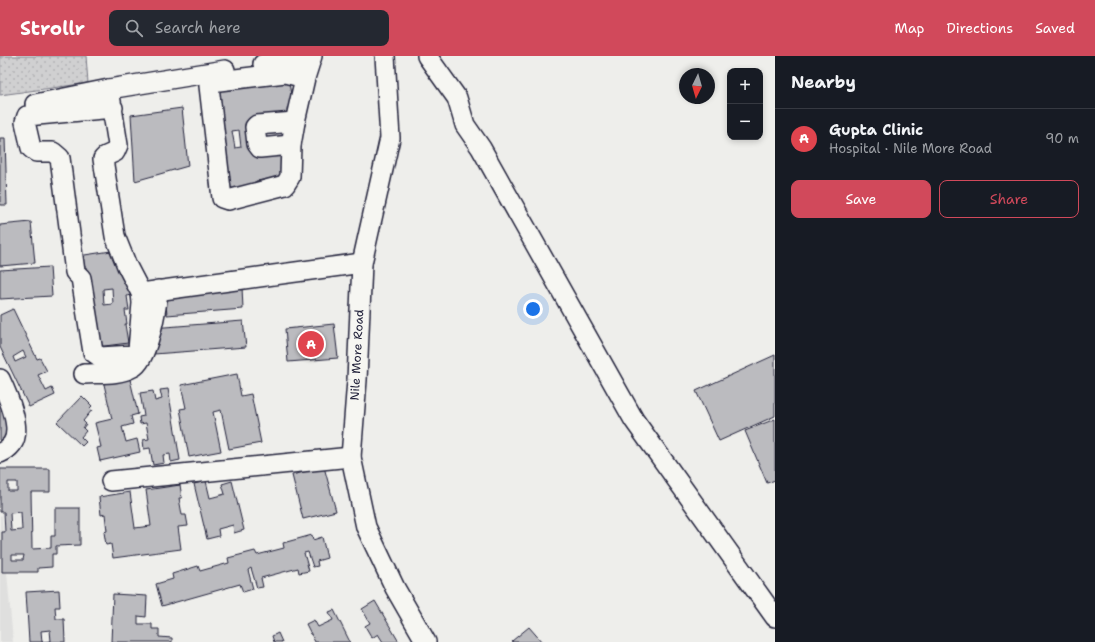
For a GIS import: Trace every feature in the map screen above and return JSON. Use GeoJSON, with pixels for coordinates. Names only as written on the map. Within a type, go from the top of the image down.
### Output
{"type":"FeatureCollection","features":[{"type":"Feature","properties":{"kind":"street"},"geometry":{"type":"LineString","coordinates":[[35,104],[109,89],[312,56],[305,78],[295,122],[291,145],[290,176],[285,185],[228,200],[222,198],[209,86],[212,82],[285,73],[305,78]]}},
{"type":"Feature","properties":{"kind":"street","name":"Nile More Road"},"geometry":{"type":"LineString","coordinates":[[385,56],[390,138],[362,263],[357,380],[351,457],[366,527],[395,588],[426,642]]}},
{"type":"Feature","properties":{"kind":"street"},"geometry":{"type":"LineString","coordinates":[[428,56],[457,98],[465,125],[481,148],[634,420],[775,616]]}},
{"type":"Feature","properties":{"kind":"street"},"geometry":{"type":"LineString","coordinates":[[109,89],[118,145],[115,152],[103,159],[115,236],[127,266],[150,291]]}},
{"type":"Feature","properties":{"kind":"street"},"geometry":{"type":"LineString","coordinates":[[113,108],[27,116],[25,122],[31,148],[36,152],[53,152],[60,158],[75,272],[81,278],[93,352],[100,357],[138,356]]}},
{"type":"Feature","properties":{"kind":"street"},"geometry":{"type":"LineString","coordinates":[[291,145],[260,148],[257,144],[255,127],[257,125],[295,122]]}},
{"type":"Feature","properties":{"kind":"street"},"geometry":{"type":"LineString","coordinates":[[84,374],[122,371],[134,367],[138,356],[142,303],[150,291],[362,263]]}},
{"type":"Feature","properties":{"kind":"street"},"geometry":{"type":"LineString","coordinates":[[0,379],[12,409],[16,430],[13,443],[6,450],[0,453]]}},
{"type":"Feature","properties":{"kind":"street"},"geometry":{"type":"LineString","coordinates":[[111,481],[351,457]]}},
{"type":"Feature","properties":{"kind":"shaded area"},"geometry":{"type":"Polygon","coordinates":[[[0,56],[86,56],[88,83],[0,95],[0,56]]]}},
{"type":"Feature","properties":{"kind":"shaded area"},"geometry":{"type":"Polygon","coordinates":[[[2,515],[13,642],[0,642],[0,516],[2,515]]]}},
{"type":"Feature","properties":{"kind":"building"},"geometry":{"type":"Polygon","coordinates":[[[288,77],[294,112],[249,118],[254,152],[281,148],[285,177],[256,181],[256,184],[247,185],[247,190],[227,193],[212,86],[288,77]],[[239,130],[232,131],[235,148],[241,147],[239,130]]]}},
{"type":"Feature","properties":{"kind":"building"},"geometry":{"type":"Polygon","coordinates":[[[182,108],[188,166],[135,181],[131,115],[182,108]]]}},
{"type":"Feature","properties":{"kind":"building"},"geometry":{"type":"Polygon","coordinates":[[[0,138],[5,138],[7,205],[0,205],[0,138]]]}},
{"type":"Feature","properties":{"kind":"building"},"geometry":{"type":"Polygon","coordinates":[[[31,222],[35,263],[0,266],[0,225],[31,222]]]}},
{"type":"Feature","properties":{"kind":"building"},"geometry":{"type":"Polygon","coordinates":[[[118,250],[122,279],[130,278],[132,295],[127,296],[129,310],[125,310],[127,324],[125,324],[128,343],[97,347],[86,267],[79,268],[78,256],[118,250]],[[112,288],[103,289],[104,305],[113,304],[112,288]]]}},
{"type":"Feature","properties":{"kind":"building"},"geometry":{"type":"Polygon","coordinates":[[[50,267],[52,296],[0,299],[0,270],[50,267]]]}},
{"type":"Feature","properties":{"kind":"building"},"geometry":{"type":"Polygon","coordinates":[[[242,287],[243,309],[167,315],[165,294],[242,287]]]}},
{"type":"Feature","properties":{"kind":"building"},"geometry":{"type":"Polygon","coordinates":[[[13,309],[37,359],[40,358],[47,371],[38,375],[46,391],[52,388],[55,395],[29,407],[0,347],[0,315],[13,309]],[[23,351],[13,357],[15,362],[26,357],[23,351]]]}},
{"type":"Feature","properties":{"kind":"building"},"geometry":{"type":"Polygon","coordinates":[[[243,321],[246,347],[154,354],[152,328],[243,321]]]}},
{"type":"Feature","properties":{"kind":"building"},"geometry":{"type":"Polygon","coordinates":[[[334,324],[338,358],[288,362],[285,329],[334,324]]]}},
{"type":"Feature","properties":{"kind":"building"},"geometry":{"type":"Polygon","coordinates":[[[775,355],[775,416],[719,441],[696,391],[775,355]]]}},
{"type":"Feature","properties":{"kind":"building"},"geometry":{"type":"Polygon","coordinates":[[[237,374],[241,396],[251,394],[261,443],[229,449],[221,410],[213,412],[221,451],[189,457],[180,409],[186,408],[181,385],[237,374]]]}},
{"type":"Feature","properties":{"kind":"building"},"geometry":{"type":"Polygon","coordinates":[[[129,375],[138,414],[131,416],[133,424],[122,427],[126,442],[137,439],[140,452],[100,461],[97,448],[101,447],[95,423],[112,419],[103,380],[129,375]]]}},
{"type":"Feature","properties":{"kind":"building"},"geometry":{"type":"Polygon","coordinates":[[[168,389],[180,460],[171,462],[170,454],[163,455],[164,463],[153,465],[150,448],[144,449],[143,440],[149,439],[146,423],[140,424],[139,417],[144,416],[140,393],[153,391],[155,401],[162,399],[160,390],[168,389]]]}},
{"type":"Feature","properties":{"kind":"building"},"geometry":{"type":"Polygon","coordinates":[[[0,393],[11,440],[0,442],[0,393]]]}},
{"type":"Feature","properties":{"kind":"building"},"geometry":{"type":"Polygon","coordinates":[[[82,396],[92,406],[90,408],[92,410],[83,421],[86,424],[83,428],[86,431],[81,437],[86,442],[82,446],[57,422],[82,396]]]}},
{"type":"Feature","properties":{"kind":"building"},"geometry":{"type":"Polygon","coordinates":[[[775,419],[775,480],[767,483],[745,431],[775,419]]]}},
{"type":"Feature","properties":{"kind":"building"},"geometry":{"type":"Polygon","coordinates":[[[324,467],[336,511],[303,519],[292,475],[324,467]]]}},
{"type":"Feature","properties":{"kind":"building"},"geometry":{"type":"Polygon","coordinates":[[[0,469],[50,469],[50,492],[31,492],[32,549],[51,548],[51,536],[55,536],[55,508],[80,508],[80,545],[56,546],[56,554],[52,554],[52,567],[38,568],[38,572],[2,572],[2,532],[5,532],[4,512],[0,512],[0,469]],[[8,482],[8,491],[17,491],[17,482],[8,482]],[[21,512],[10,513],[11,531],[22,530],[21,512]],[[12,555],[12,560],[23,560],[24,555],[12,555]]]}},
{"type":"Feature","properties":{"kind":"building"},"geometry":{"type":"Polygon","coordinates":[[[206,481],[210,498],[225,494],[222,484],[232,481],[244,530],[234,533],[233,525],[218,529],[219,536],[207,539],[194,484],[206,481]]]}},
{"type":"Feature","properties":{"kind":"building"},"geometry":{"type":"Polygon","coordinates":[[[180,485],[182,498],[179,498],[182,515],[186,515],[188,526],[178,527],[181,549],[113,558],[111,544],[106,545],[104,532],[107,531],[105,514],[101,515],[99,497],[130,492],[135,528],[151,526],[146,490],[180,485]]]}},
{"type":"Feature","properties":{"kind":"building"},"geometry":{"type":"Polygon","coordinates":[[[312,535],[313,540],[322,537],[327,558],[317,561],[318,566],[313,567],[308,552],[304,553],[309,571],[299,573],[298,568],[261,578],[263,587],[257,588],[251,568],[248,570],[253,589],[243,592],[240,584],[162,606],[156,584],[173,579],[172,574],[198,566],[200,571],[229,563],[228,558],[255,551],[257,555],[284,548],[283,543],[312,535]]]}},
{"type":"Feature","properties":{"kind":"building"},"geometry":{"type":"Polygon","coordinates":[[[59,590],[60,607],[55,607],[56,619],[64,619],[65,642],[42,642],[29,642],[26,592],[59,590]],[[50,630],[41,631],[42,642],[51,641],[50,630]]]}},
{"type":"Feature","properties":{"kind":"building"},"geometry":{"type":"Polygon","coordinates":[[[113,594],[147,596],[146,617],[138,616],[138,624],[152,624],[152,629],[159,629],[159,637],[172,638],[172,642],[111,642],[113,594]]]}},
{"type":"Feature","properties":{"kind":"building"},"geometry":{"type":"Polygon","coordinates":[[[375,601],[399,642],[383,642],[378,634],[372,638],[365,626],[370,623],[362,609],[375,601]]]}},
{"type":"Feature","properties":{"kind":"building"},"geometry":{"type":"Polygon","coordinates":[[[334,610],[350,642],[315,642],[306,624],[314,620],[318,627],[333,620],[329,612],[334,610]]]}},
{"type":"Feature","properties":{"kind":"building"},"geometry":{"type":"Polygon","coordinates":[[[529,627],[542,642],[512,641],[529,627]]]}},
{"type":"Feature","properties":{"kind":"building"},"geometry":{"type":"Polygon","coordinates":[[[278,633],[282,642],[274,642],[272,636],[278,633]]]}},
{"type":"Feature","properties":{"kind":"place","name":"Gupta Clinic"},"geometry":{"type":"Point","coordinates":[311,344]}}]}
